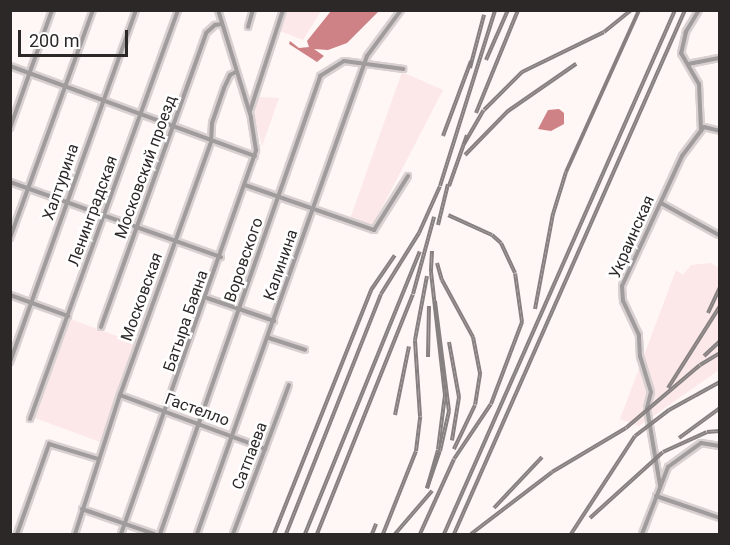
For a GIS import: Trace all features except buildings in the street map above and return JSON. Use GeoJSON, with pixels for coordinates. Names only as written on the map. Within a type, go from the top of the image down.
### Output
{"type":"FeatureCollection","features":[{"type":"Feature","properties":{"kind":"street"},"geometry":{"type":"LineString","coordinates":[[10,128],[52,10]]}},
{"type":"Feature","properties":{"kind":"street"},"geometry":{"type":"LineString","coordinates":[[10,238],[93,10]]}},
{"type":"Feature","properties":{"kind":"street","name":"Халтурина"},"geometry":{"type":"LineString","coordinates":[[10,362],[136,10]]}},
{"type":"Feature","properties":{"kind":"street","name":"Ленинградская"},"geometry":{"type":"LineString","coordinates":[[30,419],[178,10]]}},
{"type":"Feature","properties":{"kind":"street","name":"Батыра Баяна"},"geometry":{"type":"LineString","coordinates":[[121,534],[207,298],[255,156],[256,139],[250,112],[218,10]]}},
{"type":"Feature","properties":{"kind":"street"},"geometry":{"type":"LineString","coordinates":[[248,27],[253,10]]}},
{"type":"Feature","properties":{"kind":"street","name":"Батыра Баяна"},"geometry":{"type":"LineString","coordinates":[[250,112],[283,10]]}},
{"type":"Feature","properties":{"kind":"street","name":"Калинина"},"geometry":{"type":"LineString","coordinates":[[197,534],[269,338],[364,62],[401,10]]}},
{"type":"Feature","properties":{"kind":"street"},"geometry":{"type":"LineString","coordinates":[[699,10],[681,46],[699,84],[701,129],[707,126],[720,131]]}},
{"type":"Feature","properties":{"kind":"street","name":"Московский проезд"},"geometry":{"type":"LineString","coordinates":[[100,327],[206,33],[215,25],[222,24]]}},
{"type":"Feature","properties":{"kind":"street"},"geometry":{"type":"LineString","coordinates":[[688,64],[720,58]]}},
{"type":"Feature","properties":{"kind":"street","name":"Воровского"},"geometry":{"type":"LineString","coordinates":[[160,534],[320,76],[339,62],[364,62],[403,69]]}},
{"type":"Feature","properties":{"kind":"street"},"geometry":{"type":"LineString","coordinates":[[10,66],[211,142],[255,156]]}},
{"type":"Feature","properties":{"kind":"street","name":"Московская"},"geometry":{"type":"LineString","coordinates":[[75,534],[120,395],[211,142],[212,123],[226,82],[236,72]]}},
{"type":"Feature","properties":{"kind":"street","name":"Украинская"},"geometry":{"type":"LineString","coordinates":[[660,485],[647,408],[651,392],[640,357],[636,324],[621,294],[682,156],[701,129]]}},
{"type":"Feature","properties":{"kind":"street"},"geometry":{"type":"LineString","coordinates":[[245,185],[374,230],[408,176]]}},
{"type":"Feature","properties":{"kind":"street"},"geometry":{"type":"LineString","coordinates":[[10,182],[221,257]]}},
{"type":"Feature","properties":{"kind":"street"},"geometry":{"type":"LineString","coordinates":[[661,203],[719,235]]}},
{"type":"Feature","properties":{"kind":"street"},"geometry":{"type":"LineString","coordinates":[[10,296],[68,316]]}},
{"type":"Feature","properties":{"kind":"street"},"geometry":{"type":"LineString","coordinates":[[207,298],[274,321]]}},
{"type":"Feature","properties":{"kind":"street"},"geometry":{"type":"LineString","coordinates":[[269,338],[305,350]]}},
{"type":"Feature","properties":{"kind":"street","name":"Сатпаева"},"geometry":{"type":"LineString","coordinates":[[233,534],[289,385]]}},
{"type":"Feature","properties":{"kind":"street","name":"Гастелло"},"geometry":{"type":"LineString","coordinates":[[120,395],[265,449]]}},
{"type":"Feature","properties":{"kind":"street"},"geometry":{"type":"LineString","coordinates":[[642,534],[668,467],[685,452],[701,443],[720,446]]}},
{"type":"Feature","properties":{"kind":"street"},"geometry":{"type":"LineString","coordinates":[[17,534],[49,444],[98,459]]}},
{"type":"Feature","properties":{"kind":"street"},"geometry":{"type":"LineString","coordinates":[[656,496],[720,518]]}},
{"type":"Feature","properties":{"kind":"street"},"geometry":{"type":"LineString","coordinates":[[82,508],[154,534]]}},
{"type":"Feature","properties":{"kind":"shaded area"},"geometry":{"type":"Polygon","coordinates":[[[286,10],[321,11],[303,40],[280,31],[286,10]]]}},
{"type":"Feature","properties":{"kind":"shaded area"},"geometry":{"type":"Polygon","coordinates":[[[331,11],[379,11],[347,43],[328,50],[314,49],[324,56],[317,62],[289,44],[290,41],[299,48],[309,47],[307,41],[331,11]]]}},
{"type":"Feature","properties":{"kind":"shaded area"},"geometry":{"type":"Polygon","coordinates":[[[402,72],[443,90],[372,227],[350,219],[402,72]]]}},
{"type":"Feature","properties":{"kind":"shaded area"},"geometry":{"type":"Polygon","coordinates":[[[258,97],[279,98],[262,146],[254,115],[258,97]]]}},
{"type":"Feature","properties":{"kind":"shaded area"},"geometry":{"type":"Polygon","coordinates":[[[559,109],[564,113],[564,124],[551,131],[538,129],[548,110],[559,109]]]}},
{"type":"Feature","properties":{"kind":"shaded area"},"geometry":{"type":"Polygon","coordinates":[[[711,263],[719,268],[719,370],[639,426],[620,419],[676,270],[683,275],[691,265],[711,263]]]}},
{"type":"Feature","properties":{"kind":"shaded area"},"geometry":{"type":"Polygon","coordinates":[[[70,319],[136,343],[100,442],[35,418],[70,319]]]}},
{"type":"Feature","properties":{"kind":"railway"},"geometry":{"type":"LineString","coordinates":[[286,534],[381,294],[419,233],[440,186],[495,10]]}},
{"type":"Feature","properties":{"kind":"railway"},"geometry":{"type":"LineString","coordinates":[[486,60],[508,10]]}},
{"type":"Feature","properties":{"kind":"railway"},"geometry":{"type":"LineString","coordinates":[[476,113],[518,10]]}},
{"type":"Feature","properties":{"kind":"railway"},"geometry":{"type":"LineString","coordinates":[[464,144],[484,110],[522,72],[604,32],[631,10]]}},
{"type":"Feature","properties":{"kind":"railway"},"geometry":{"type":"LineString","coordinates":[[535,309],[553,214],[566,172],[639,10]]}},
{"type":"Feature","properties":{"kind":"railway"},"geometry":{"type":"LineString","coordinates":[[444,534],[675,10]]}},
{"type":"Feature","properties":{"kind":"railway"},"geometry":{"type":"LineString","coordinates":[[454,534],[685,10]]}},
{"type":"Feature","properties":{"kind":"railway"},"geometry":{"type":"LineString","coordinates":[[470,68],[484,15]]}},
{"type":"Feature","properties":{"kind":"railway"},"geometry":{"type":"LineString","coordinates":[[443,136],[471,61]]}},
{"type":"Feature","properties":{"kind":"railway"},"geometry":{"type":"LineString","coordinates":[[465,155],[508,111],[576,64]]}},
{"type":"Feature","properties":{"kind":"railway"},"geometry":{"type":"LineString","coordinates":[[449,186],[467,135]]}},
{"type":"Feature","properties":{"kind":"railway"},"geometry":{"type":"LineString","coordinates":[[438,225],[448,184]]}},
{"type":"Feature","properties":{"kind":"railway"},"geometry":{"type":"LineString","coordinates":[[420,534],[454,459],[491,404],[522,322],[515,273],[501,243],[492,235],[448,215]]}},
{"type":"Feature","properties":{"kind":"railway"},"geometry":{"type":"LineString","coordinates":[[317,534],[413,294],[434,217]]}},
{"type":"Feature","properties":{"kind":"railway"},"geometry":{"type":"LineString","coordinates":[[305,534],[420,251]]}},
{"type":"Feature","properties":{"kind":"railway"},"geometry":{"type":"LineString","coordinates":[[432,251],[431,272],[445,395],[438,450],[427,488],[440,451],[449,411],[435,301]]}},
{"type":"Feature","properties":{"kind":"railway"},"geometry":{"type":"LineString","coordinates":[[274,534],[371,290],[395,255]]}},
{"type":"Feature","properties":{"kind":"railway"},"geometry":{"type":"LineString","coordinates":[[437,263],[442,280],[473,337],[480,374],[475,405],[454,449]]}},
{"type":"Feature","properties":{"kind":"railway"},"geometry":{"type":"LineString","coordinates":[[383,534],[416,451],[420,416],[415,340],[427,276]]}},
{"type":"Feature","properties":{"kind":"railway"},"geometry":{"type":"LineString","coordinates":[[708,313],[720,287]]}},
{"type":"Feature","properties":{"kind":"railway"},"geometry":{"type":"LineString","coordinates":[[428,357],[429,306]]}},
{"type":"Feature","properties":{"kind":"railway"},"geometry":{"type":"LineString","coordinates":[[668,388],[720,306]]}},
{"type":"Feature","properties":{"kind":"railway"},"geometry":{"type":"LineString","coordinates":[[704,356],[720,341]]}},
{"type":"Feature","properties":{"kind":"railway"},"geometry":{"type":"LineString","coordinates":[[449,342],[459,397],[452,440]]}},
{"type":"Feature","properties":{"kind":"railway"},"geometry":{"type":"LineString","coordinates":[[395,415],[409,346]]}},
{"type":"Feature","properties":{"kind":"railway"},"geometry":{"type":"LineString","coordinates":[[471,534],[552,472],[626,428],[700,365],[720,353]]}},
{"type":"Feature","properties":{"kind":"railway"},"geometry":{"type":"LineString","coordinates":[[571,534],[635,436],[669,410],[720,382]]}},
{"type":"Feature","properties":{"kind":"railway"},"geometry":{"type":"LineString","coordinates":[[679,438],[720,408]]}},
{"type":"Feature","properties":{"kind":"railway"},"geometry":{"type":"LineString","coordinates":[[590,518],[663,452],[707,432],[720,431]]}},
{"type":"Feature","properties":{"kind":"railway"},"geometry":{"type":"LineString","coordinates":[[494,508],[542,457]]}},
{"type":"Feature","properties":{"kind":"railway"},"geometry":{"type":"LineString","coordinates":[[395,534],[432,491]]}},
{"type":"Feature","properties":{"kind":"railway"},"geometry":{"type":"LineString","coordinates":[[372,534],[376,524]]}}]}
